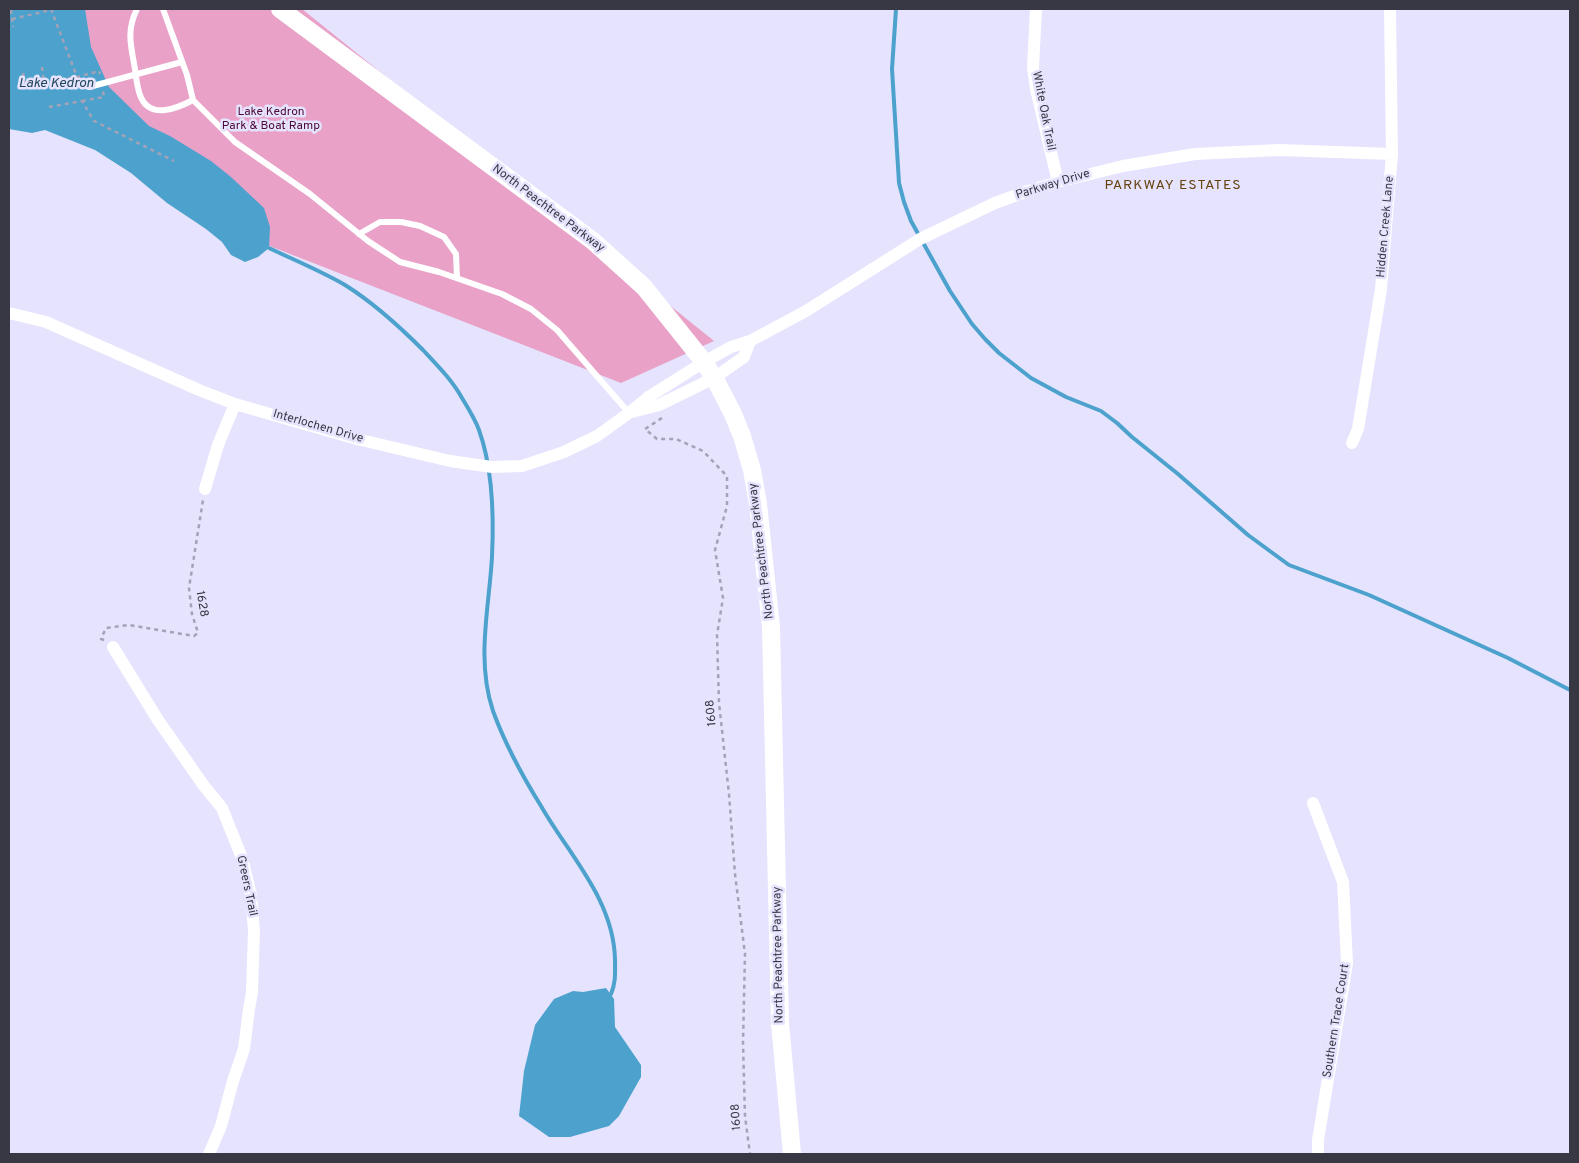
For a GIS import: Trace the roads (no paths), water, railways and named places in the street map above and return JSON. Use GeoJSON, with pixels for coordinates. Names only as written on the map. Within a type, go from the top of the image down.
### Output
{"type":"FeatureCollection","features":[{"type":"Feature","properties":{"kind":"street","name":"North Peachtree Parkway"},"geometry":{"type":"LineString","coordinates":[[280,9],[593,241],[644,287],[704,362],[733,414],[752,470],[768,590],[771,634],[780,1024],[792,1154]]}},
{"type":"Feature","properties":{"kind":"street","name":"White Oak Trail"},"geometry":{"type":"LineString","coordinates":[[1036,9],[1033,68],[1036,89],[1058,182]]}},
{"type":"Feature","properties":{"kind":"street","name":"Hidden Creek Lane"},"geometry":{"type":"LineString","coordinates":[[1352,443],[1358,429],[1381,289],[1392,154],[1390,9]]}},
{"type":"Feature","properties":{"kind":"street","name":"Parkway Drive"},"geometry":{"type":"LineString","coordinates":[[704,362],[731,347],[750,341],[806,311],[920,239],[995,203],[1058,182],[1123,166],[1195,154],[1279,150],[1392,154]]}},
{"type":"Feature","properties":{"kind":"street","name":"Interlochen Drive"},"geometry":{"type":"LineString","coordinates":[[9,313],[46,322],[235,404],[357,439],[450,462],[492,467],[522,466],[564,452],[596,436],[630,413],[650,396],[704,362]]}},
{"type":"Feature","properties":{"kind":"street"},"geometry":{"type":"LineString","coordinates":[[714,378],[744,357],[750,341]]}},
{"type":"Feature","properties":{"kind":"street","name":"Interlochen Drive"},"geometry":{"type":"LineString","coordinates":[[630,413],[659,405],[714,378]]}},
{"type":"Feature","properties":{"kind":"street"},"geometry":{"type":"LineString","coordinates":[[205,489],[218,445],[235,404]]}},
{"type":"Feature","properties":{"kind":"street","name":"Greers Trail"},"geometry":{"type":"LineString","coordinates":[[113,648],[158,720],[222,808],[242,858],[251,895],[254,931],[252,992],[244,1048],[221,1126],[209,1154]]}},
{"type":"Feature","properties":{"kind":"street","name":"Southern Trace Court"},"geometry":{"type":"LineString","coordinates":[[1313,803],[1343,882],[1347,963],[1318,1140],[1318,1154]]}},
{"type":"Feature","properties":{"kind":"lane"},"geometry":{"type":"LineString","coordinates":[[137,9],[129,36],[140,95],[145,105],[160,111],[178,108],[193,100]]}},
{"type":"Feature","properties":{"kind":"lane"},"geometry":{"type":"LineString","coordinates":[[163,9],[193,100],[234,142],[310,194],[359,234],[400,262],[439,272],[502,294],[531,309],[557,330],[630,413]]}},
{"type":"Feature","properties":{"kind":"lane"},"geometry":{"type":"LineString","coordinates":[[89,87],[182,62]]}},
{"type":"Feature","properties":{"kind":"lane"},"geometry":{"type":"LineString","coordinates":[[359,234],[380,222],[400,222],[420,226],[444,237],[456,254],[457,278]]}},
{"type":"Feature","properties":{"kind":"water","name":"Lake Kedron"},"geometry":{"type":"Polygon","coordinates":[[[9,9],[85,9],[91,47],[109,87],[149,126],[170,136],[211,161],[264,208],[270,227],[269,248],[258,257],[245,262],[231,255],[222,242],[167,203],[131,173],[95,150],[45,130],[32,133],[9,129],[9,9]]]}},
{"type":"Feature","properties":{"kind":"water"},"geometry":{"type":"Polygon","coordinates":[[[606,988],[614,999],[615,1027],[641,1065],[641,1077],[619,1116],[609,1126],[570,1137],[549,1137],[519,1116],[524,1071],[535,1025],[554,999],[573,991],[583,992],[606,988]]]}},
{"type":"Feature","properties":{"kind":"waterway"},"geometry":{"type":"LineString","coordinates":[[896,9],[892,69],[899,183],[904,202],[911,221],[950,291],[972,324],[985,339],[999,353],[1031,378],[1066,397],[1101,411],[1248,535],[1289,565],[1369,595],[1508,658],[1570,690]]}},
{"type":"Feature","properties":{"kind":"waterway"},"geometry":{"type":"LineString","coordinates":[[269,248],[345,285],[386,315],[444,373],[458,391],[476,422],[484,445],[492,493],[492,557],[484,654],[488,692],[493,711],[515,760],[552,824],[599,898],[613,938],[615,973],[611,994]]}},
{"type":"Feature","properties":{"kind":"district","name":"PARKWAY ESTATES"},"geometry":{"type":"Point","coordinates":[1173,186]}},
{"type":"Feature","properties":{"kind":"park label","name":"Lake Kedron Park & Boat Ramp"},"geometry":{"type":"Point","coordinates":[271,120]}}]}
